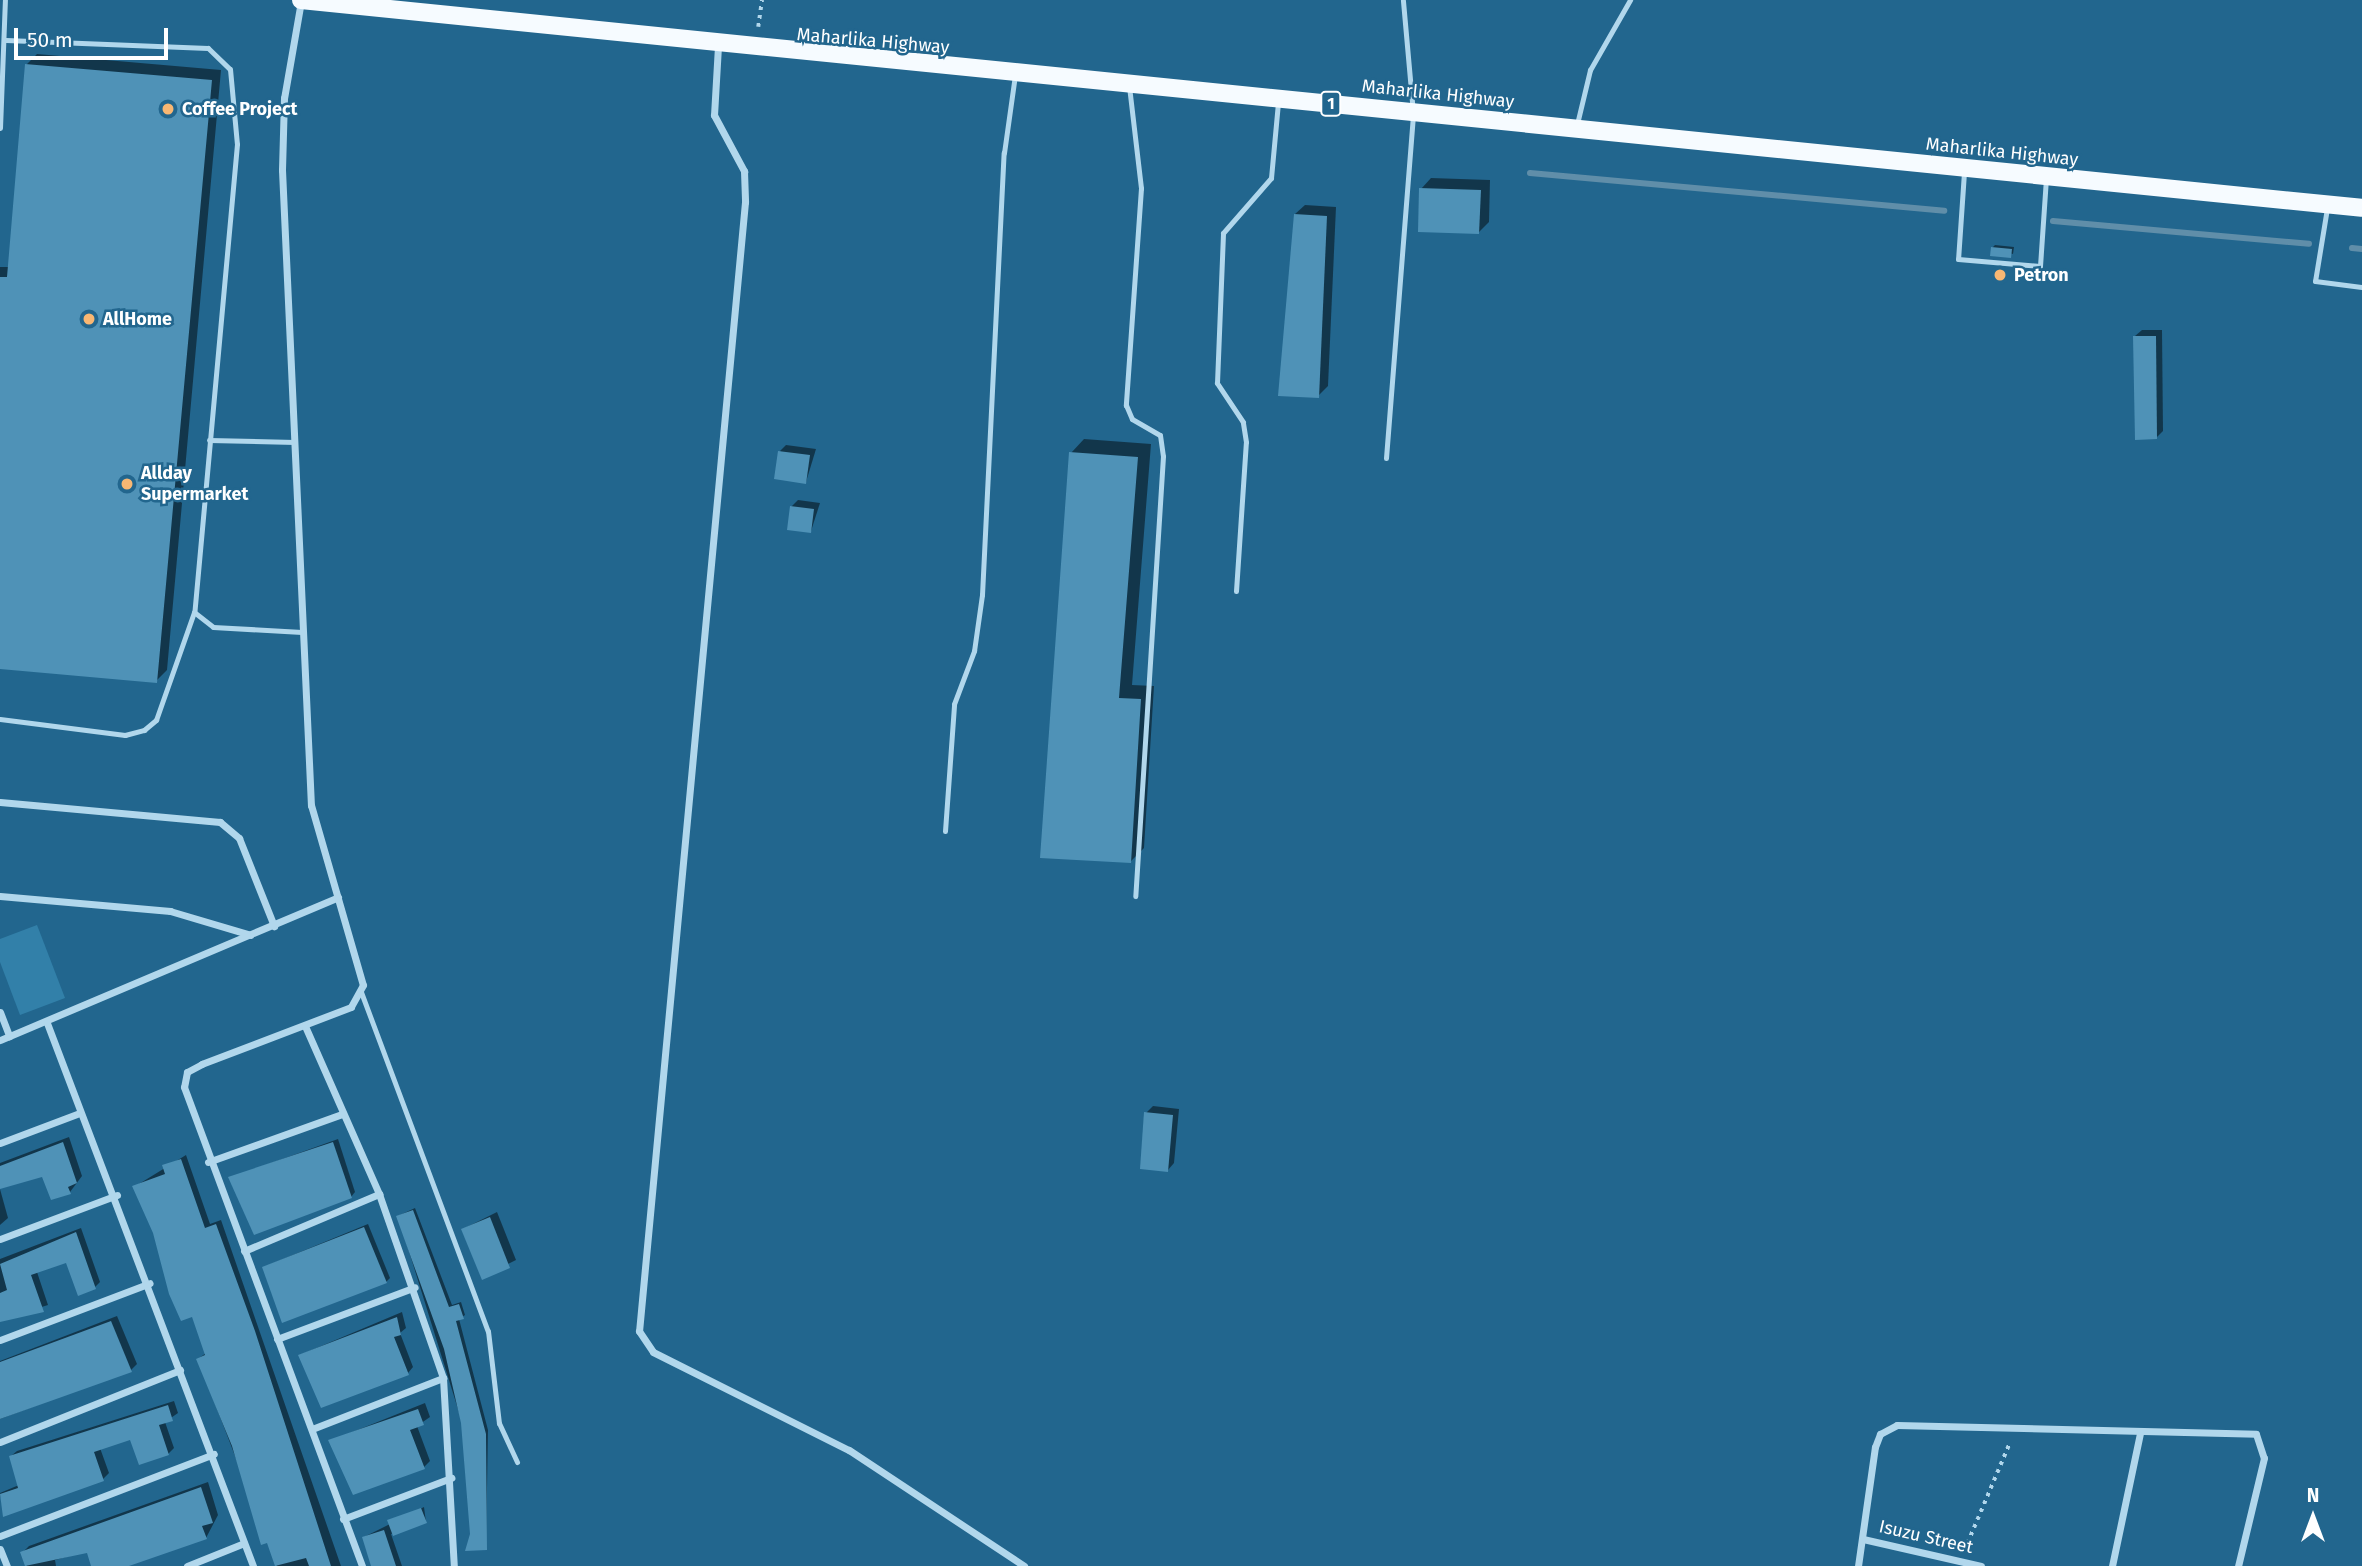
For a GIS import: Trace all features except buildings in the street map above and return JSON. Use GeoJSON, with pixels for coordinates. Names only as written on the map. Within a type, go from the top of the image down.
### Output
{"type":"FeatureCollection","features":[{"type":"Feature","properties":{"kind":"main road","name":"Maharlika Highway"},"geometry":{"type":"LineString","coordinates":[[301,0],[718,46],[1015,75],[1129,83],[2362,208]]}},
{"type":"Feature","properties":{"kind":"street"},"geometry":{"type":"LineString","coordinates":[[301,0],[284,98],[282,170],[311,805],[318,848],[338,897],[360,966],[361,992],[351,1007],[187,1072],[184,1087],[208,1162],[362,1566]]}},
{"type":"Feature","properties":{"kind":"street"},"geometry":{"type":"LineString","coordinates":[[718,46],[714,115],[744,171],[745,202],[639,1331],[653,1352],[849,1450],[1024,1566]]}},
{"type":"Feature","properties":{"kind":"street"},"geometry":{"type":"LineString","coordinates":[[0,802],[220,822],[239,838],[274,926]]}},
{"type":"Feature","properties":{"kind":"street"},"geometry":{"type":"LineString","coordinates":[[0,896],[170,911],[251,935]]}},
{"type":"Feature","properties":{"kind":"street"},"geometry":{"type":"LineString","coordinates":[[0,1040],[47,1023],[338,897]]}},
{"type":"Feature","properties":{"kind":"street"},"geometry":{"type":"LineString","coordinates":[[0,1012],[9,1036]]}},
{"type":"Feature","properties":{"kind":"street"},"geometry":{"type":"LineString","coordinates":[[47,1023],[80,1113],[117,1195],[253,1566]]}},
{"type":"Feature","properties":{"kind":"street"},"geometry":{"type":"LineString","coordinates":[[305,1026],[379,1194],[415,1287],[443,1378],[451,1478],[454,1566]]}},
{"type":"Feature","properties":{"kind":"street"},"geometry":{"type":"LineString","coordinates":[[0,1143],[80,1113]]}},
{"type":"Feature","properties":{"kind":"street"},"geometry":{"type":"LineString","coordinates":[[208,1162],[342,1114]]}},
{"type":"Feature","properties":{"kind":"street"},"geometry":{"type":"LineString","coordinates":[[244,1251],[379,1194]]}},
{"type":"Feature","properties":{"kind":"street"},"geometry":{"type":"LineString","coordinates":[[0,1239],[117,1195]]}},
{"type":"Feature","properties":{"kind":"street"},"geometry":{"type":"LineString","coordinates":[[0,1340],[150,1283]]}},
{"type":"Feature","properties":{"kind":"street"},"geometry":{"type":"LineString","coordinates":[[277,1339],[415,1287]]}},
{"type":"Feature","properties":{"kind":"street"},"geometry":{"type":"LineString","coordinates":[[0,1442],[180,1370]]}},
{"type":"Feature","properties":{"kind":"street"},"geometry":{"type":"LineString","coordinates":[[312,1429],[443,1378]]}},
{"type":"Feature","properties":{"kind":"street"},"geometry":{"type":"LineString","coordinates":[[1858,1566],[1875,1447],[1883,1431],[1897,1425],[2262,1437],[2264,1458],[2238,1566]]}},
{"type":"Feature","properties":{"kind":"street"},"geometry":{"type":"LineString","coordinates":[[2112,1566],[2140,1433]]}},
{"type":"Feature","properties":{"kind":"street"},"geometry":{"type":"LineString","coordinates":[[0,1536],[214,1454]]}},
{"type":"Feature","properties":{"kind":"street"},"geometry":{"type":"LineString","coordinates":[[343,1520],[451,1478]]}},
{"type":"Feature","properties":{"kind":"street","name":"Isuzu Street"},"geometry":{"type":"LineString","coordinates":[[1863,1539],[1959,1564],[1981,1566]]}},
{"type":"Feature","properties":{"kind":"street"},"geometry":{"type":"LineString","coordinates":[[187,1566],[244,1543]]}},
{"type":"Feature","properties":{"kind":"street"},"geometry":{"type":"LineString","coordinates":[[0,1549],[6,1566]]}},
{"type":"Feature","properties":{"kind":"lane"},"geometry":{"type":"LineString","coordinates":[[0,128],[6,40],[5,0]]}},
{"type":"Feature","properties":{"kind":"lane"},"geometry":{"type":"LineString","coordinates":[[1385,458],[1413,113],[1403,0]]}},
{"type":"Feature","properties":{"kind":"lane"},"geometry":{"type":"LineString","coordinates":[[1576,129],[1590,70],[1630,0]]}},
{"type":"Feature","properties":{"kind":"lane"},"geometry":{"type":"LineString","coordinates":[[0,719],[125,735],[144,730],[156,720],[194,612],[237,144],[225,58],[208,48],[6,40]]}},
{"type":"Feature","properties":{"kind":"lane"},"geometry":{"type":"LineString","coordinates":[[945,831],[954,704],[974,651],[982,596],[1004,153],[1015,75]]}},
{"type":"Feature","properties":{"kind":"lane"},"geometry":{"type":"LineString","coordinates":[[1129,83],[1141,188],[1126,405],[1132,419],[1160,435],[1163,456],[1135,897]]}},
{"type":"Feature","properties":{"kind":"lane"},"geometry":{"type":"LineString","coordinates":[[1236,591],[1246,442],[1243,422],[1217,383],[1223,233],[1272,178],[1279,99]]}},
{"type":"Feature","properties":{"kind":"lane"},"geometry":{"type":"LineString","coordinates":[[1964,169],[1958,259],[2040,266],[2047,177]]}},
{"type":"Feature","properties":{"kind":"lane"},"geometry":{"type":"LineString","coordinates":[[2327,205],[2315,281],[2362,287]]}},
{"type":"Feature","properties":{"kind":"lane"},"geometry":{"type":"LineString","coordinates":[[209,440],[295,442]]}},
{"type":"Feature","properties":{"kind":"lane"},"geometry":{"type":"LineString","coordinates":[[194,612],[213,627],[302,632]]}},
{"type":"Feature","properties":{"kind":"lane"},"geometry":{"type":"LineString","coordinates":[[361,992],[488,1331],[499,1423],[517,1462]]}},
{"type":"Feature","properties":{"kind":"path"},"geometry":{"type":"LineString","coordinates":[[1959,1564],[2015,1430]]}},
{"type":"Feature","properties":{"kind":"shaded area"},"geometry":{"type":"Polygon","coordinates":[[[37,925],[65,998],[20,1015],[0,962],[0,939],[37,925]]]}},
{"type":"Feature","properties":{"kind":"waterway"},"geometry":{"type":"LineString","coordinates":[[1530,173],[1944,211]]}},
{"type":"Feature","properties":{"kind":"waterway"},"geometry":{"type":"LineString","coordinates":[[2053,221],[2309,244]]}},
{"type":"Feature","properties":{"kind":"waterway"},"geometry":{"type":"LineString","coordinates":[[2352,248],[2362,249]]}},
{"type":"Feature","properties":{"kind":"place","name":"Coffee Project"},"geometry":{"type":"Point","coordinates":[168,109]}},
{"type":"Feature","properties":{"kind":"place","name":"Petron"},"geometry":{"type":"Point","coordinates":[2000,275]}},
{"type":"Feature","properties":{"kind":"place","name":"AllHome"},"geometry":{"type":"Point","coordinates":[89,319]}},
{"type":"Feature","properties":{"kind":"place","name":"Allday Supermarket"},"geometry":{"type":"Point","coordinates":[127,484]}}]}
